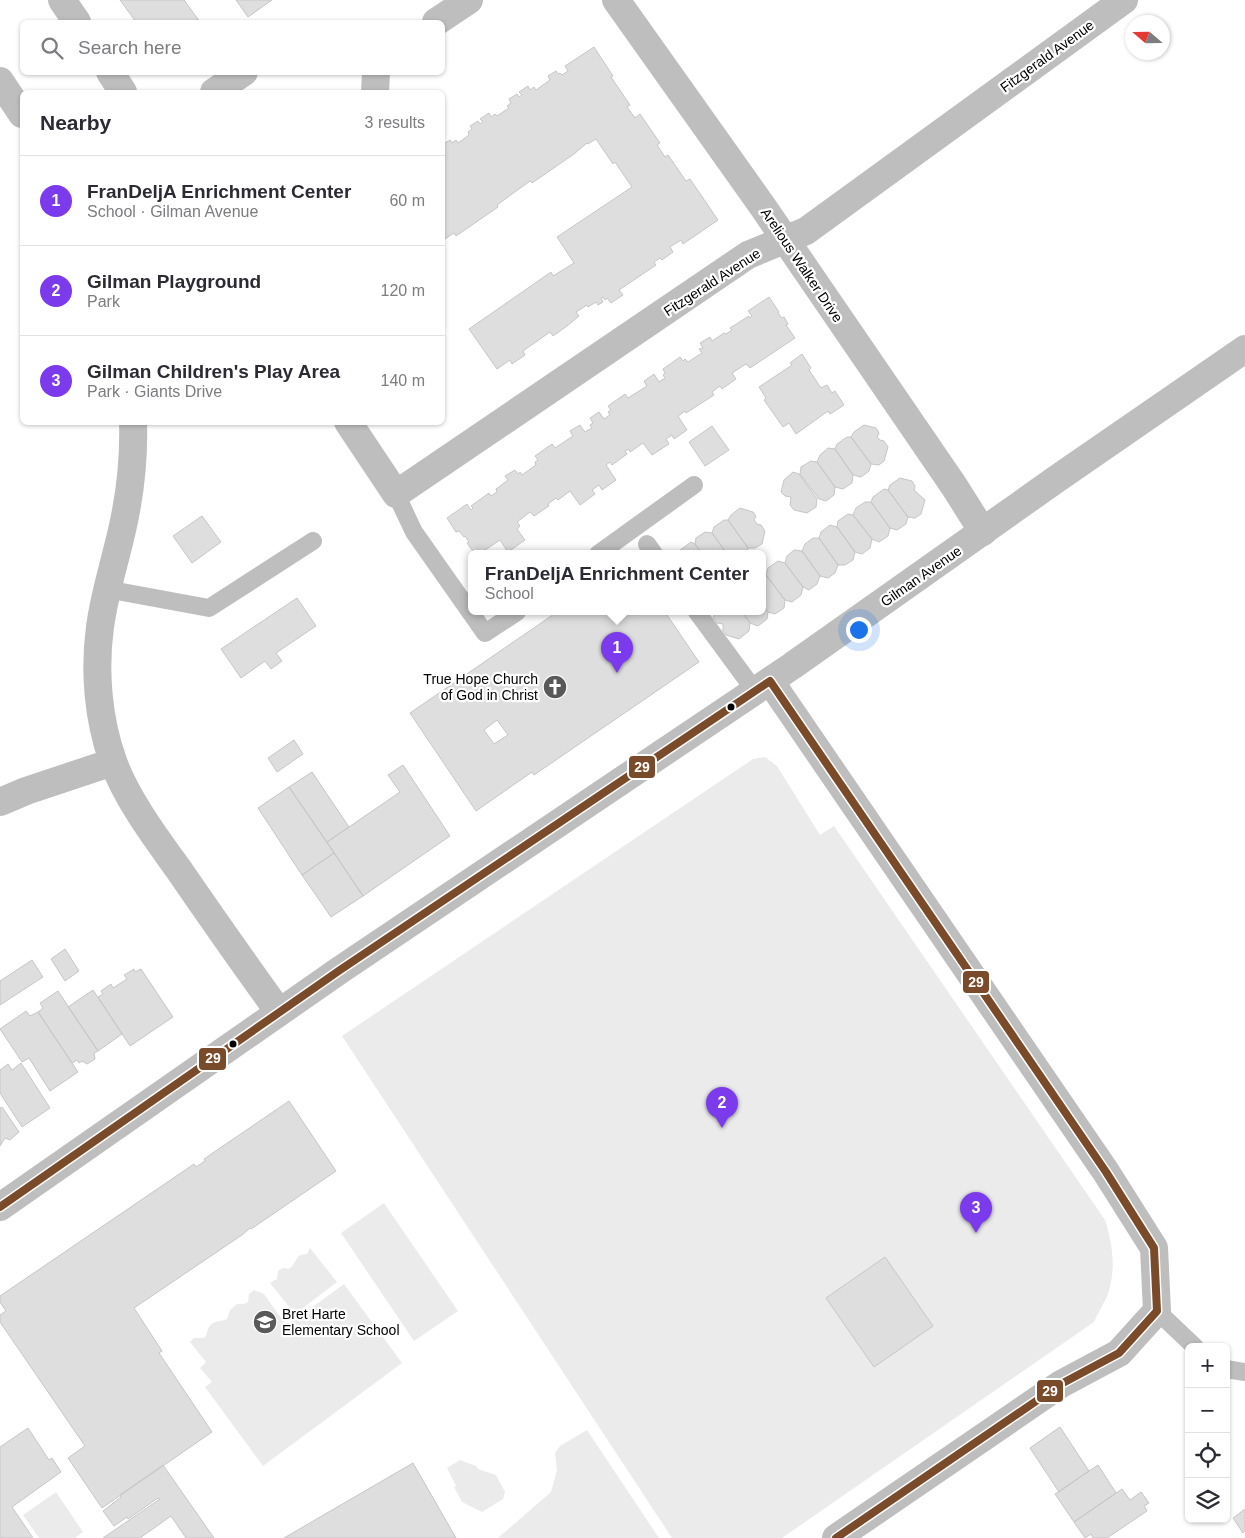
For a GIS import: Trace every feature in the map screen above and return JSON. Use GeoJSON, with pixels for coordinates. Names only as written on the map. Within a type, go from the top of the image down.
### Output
{"type":"FeatureCollection","features":[{"type":"Feature","properties":{"kind":"street"},"geometry":{"type":"LineString","coordinates":[[62,0],[76,20]]}},
{"type":"Feature","properties":{"kind":"street"},"geometry":{"type":"LineString","coordinates":[[439,20],[469,0]]}},
{"type":"Feature","properties":{"kind":"street","name":"Arelious Walker Drive"},"geometry":{"type":"LineString","coordinates":[[616,0],[954,486],[983,532]]}},
{"type":"Feature","properties":{"kind":"street","name":"Fitzgerald Avenue"},"geometry":{"type":"LineString","coordinates":[[396,494],[429,474],[748,255],[806,230],[1124,0]]}},
{"type":"Feature","properties":{"kind":"street"},"geometry":{"type":"LineString","coordinates":[[112,75],[122,90]]}},
{"type":"Feature","properties":{"kind":"street"},"geometry":{"type":"LineString","coordinates":[[217,90],[240,75]]}},
{"type":"Feature","properties":{"kind":"street"},"geometry":{"type":"LineString","coordinates":[[375,90],[376,75]]}},
{"type":"Feature","properties":{"kind":"street"},"geometry":{"type":"LineString","coordinates":[[0,81],[20,111]]}},
{"type":"Feature","properties":{"kind":"street","name":"Gilman Avenue"},"geometry":{"type":"LineString","coordinates":[[0,1207],[470,881],[763,686],[1245,349]]}},
{"type":"Feature","properties":{"kind":"street"},"geometry":{"type":"LineString","coordinates":[[133,425],[131,476],[125,517],[106,590],[96,663],[104,729],[113,762],[150,830],[279,1012]]}},
{"type":"Feature","properties":{"kind":"street"},"geometry":{"type":"LineString","coordinates":[[350,425],[396,494]]}},
{"type":"Feature","properties":{"kind":"street"},"geometry":{"type":"LineString","coordinates":[[763,686],[1095,1155],[1147,1234],[1154,1248],[1157,1311],[1119,1353],[1061,1384],[836,1538]]}},
{"type":"Feature","properties":{"kind":"street"},"geometry":{"type":"LineString","coordinates":[[0,802],[26,791],[113,762]]}},
{"type":"Feature","properties":{"kind":"lane"},"geometry":{"type":"LineString","coordinates":[[604,550],[694,485]]}},
{"type":"Feature","properties":{"kind":"lane"},"geometry":{"type":"LineString","coordinates":[[396,494],[414,532],[468,610]]}},
{"type":"Feature","properties":{"kind":"lane"},"geometry":{"type":"LineString","coordinates":[[106,590],[209,608],[312,541]]}},
{"type":"Feature","properties":{"kind":"lane"},"geometry":{"type":"LineString","coordinates":[[472,615],[484,633],[512,615]]}},
{"type":"Feature","properties":{"kind":"lane"},"geometry":{"type":"LineString","coordinates":[[700,615],[763,686]]}},
{"type":"Feature","properties":{"kind":"lane"},"geometry":{"type":"LineString","coordinates":[[1157,1311],[1191,1343]]}},
{"type":"Feature","properties":{"kind":"lane"},"geometry":{"type":"LineString","coordinates":[[1230,1370],[1245,1372]]}},
{"type":"Feature","properties":{"kind":"shaded area"},"geometry":{"type":"Polygon","coordinates":[[[765,757],[777,766],[820,835],[834,826],[1105,1220],[1112,1248],[1112,1275],[1108,1294],[1094,1322],[782,1538],[672,1538],[342,1036],[753,759],[765,757]]]}},
{"type":"Feature","properties":{"kind":"shaded area"},"geometry":{"type":"Polygon","coordinates":[[[384,1203],[458,1311],[414,1341],[341,1233],[384,1203]]]}},
{"type":"Feature","properties":{"kind":"shaded area"},"geometry":{"type":"Polygon","coordinates":[[[310,1248],[337,1282],[295,1314],[270,1283],[277,1279],[278,1271],[283,1268],[289,1269],[300,1255],[307,1254],[310,1248]]]}},
{"type":"Feature","properties":{"kind":"shaded area"},"geometry":{"type":"Polygon","coordinates":[[[344,1284],[402,1363],[263,1466],[205,1387],[212,1382],[200,1368],[206,1362],[190,1342],[194,1338],[204,1338],[211,1325],[227,1319],[230,1310],[237,1304],[248,1302],[249,1294],[254,1290],[264,1294],[287,1326],[344,1284]]]}},
{"type":"Feature","properties":{"kind":"shaded area"},"geometry":{"type":"Polygon","coordinates":[[[587,1430],[659,1538],[498,1538],[551,1492],[557,1470],[555,1453],[560,1446],[587,1430]]]}},
{"type":"Feature","properties":{"kind":"shaded area"},"geometry":{"type":"Polygon","coordinates":[[[460,1460],[496,1475],[505,1492],[503,1499],[482,1512],[462,1502],[447,1468],[460,1460]]]}},
{"type":"Feature","properties":{"kind":"shaded area"},"geometry":{"type":"Polygon","coordinates":[[[56,1492],[83,1532],[75,1538],[39,1538],[23,1515],[56,1492]]]}},
{"type":"Feature","properties":{"kind":"building"},"geometry":{"type":"Polygon","coordinates":[[[120,0],[184,0],[199,20],[135,20],[120,0]]]}},
{"type":"Feature","properties":{"kind":"building"},"geometry":{"type":"Polygon","coordinates":[[[236,0],[272,0],[248,17],[236,0]]]}},
{"type":"Feature","properties":{"kind":"building"},"geometry":{"type":"Polygon","coordinates":[[[594,47],[630,105],[627,107],[635,118],[640,114],[660,143],[657,145],[665,157],[668,155],[686,181],[690,179],[718,220],[683,244],[681,240],[670,247],[673,252],[662,260],[660,258],[654,262],[656,265],[619,290],[623,295],[611,303],[607,298],[605,300],[603,297],[601,298],[603,302],[598,305],[596,302],[588,307],[587,305],[576,312],[579,316],[553,336],[550,332],[523,351],[525,355],[512,364],[510,360],[497,369],[469,329],[551,272],[553,276],[574,263],[557,237],[632,187],[596,139],[587,143],[532,183],[530,181],[497,205],[498,207],[456,236],[454,233],[445,239],[445,143],[450,140],[452,143],[456,140],[458,143],[469,135],[468,132],[472,129],[470,126],[478,121],[480,124],[483,122],[480,119],[489,113],[491,117],[495,114],[497,116],[509,108],[507,106],[511,103],[509,99],[517,94],[519,97],[522,95],[519,92],[528,86],[530,90],[534,87],[536,90],[550,80],[548,76],[556,71],[562,75],[568,71],[565,66],[594,47]]]}},
{"type":"Feature","properties":{"kind":"building"},"geometry":{"type":"Polygon","coordinates":[[[769,297],[778,313],[782,318],[784,317],[788,324],[786,325],[795,338],[750,368],[746,364],[732,373],[736,379],[722,389],[720,386],[712,392],[714,395],[678,416],[687,430],[674,439],[672,435],[666,439],[669,444],[652,455],[643,443],[630,452],[629,449],[625,451],[627,454],[612,465],[610,462],[606,465],[616,480],[602,490],[599,485],[592,490],[595,494],[580,505],[570,491],[558,500],[556,498],[548,504],[549,506],[534,516],[530,512],[517,522],[520,526],[517,529],[525,540],[511,550],[507,550],[500,540],[485,550],[472,550],[465,536],[459,531],[456,532],[447,518],[467,504],[471,510],[473,508],[471,506],[489,493],[491,496],[497,492],[496,489],[508,480],[505,476],[515,470],[518,474],[520,472],[522,475],[536,465],[535,462],[538,460],[535,456],[552,444],[555,448],[573,436],[570,431],[580,425],[585,432],[592,428],[590,425],[593,423],[590,418],[599,412],[604,419],[610,415],[608,412],[611,410],[608,406],[625,394],[628,398],[647,386],[644,381],[654,374],[659,382],[665,378],[663,369],[680,357],[683,361],[685,359],[688,362],[702,353],[699,349],[703,348],[700,343],[710,337],[712,341],[724,333],[726,334],[732,330],[730,328],[749,316],[750,318],[752,316],[748,311],[769,297]]]}},
{"type":"Feature","properties":{"kind":"building"},"geometry":{"type":"Polygon","coordinates":[[[802,354],[811,368],[809,370],[821,388],[827,385],[832,393],[835,391],[844,405],[830,414],[828,411],[796,434],[789,423],[783,427],[764,400],[766,398],[759,387],[792,365],[790,363],[802,354]]]}},
{"type":"Feature","properties":{"kind":"building"},"geometry":{"type":"Polygon","coordinates":[[[864,425],[876,428],[879,433],[877,437],[884,441],[888,447],[884,461],[879,465],[871,464],[851,437],[854,432],[864,425]]]}},
{"type":"Feature","properties":{"kind":"building"},"geometry":{"type":"Polygon","coordinates":[[[712,426],[729,450],[705,466],[689,442],[712,426]]]}},
{"type":"Feature","properties":{"kind":"building"},"geometry":{"type":"Polygon","coordinates":[[[847,437],[851,437],[871,464],[869,471],[861,477],[853,475],[835,449],[837,444],[847,437]]]}},
{"type":"Feature","properties":{"kind":"building"},"geometry":{"type":"Polygon","coordinates":[[[828,448],[835,449],[853,475],[852,483],[843,489],[835,487],[817,462],[820,455],[828,448]]]}},
{"type":"Feature","properties":{"kind":"building"},"geometry":{"type":"Polygon","coordinates":[[[811,461],[817,462],[835,487],[834,495],[826,501],[819,499],[800,474],[801,467],[811,461]]]}},
{"type":"Feature","properties":{"kind":"building"},"geometry":{"type":"Polygon","coordinates":[[[793,472],[799,474],[817,499],[816,507],[807,513],[794,510],[790,505],[791,497],[785,496],[781,492],[784,480],[793,472]]]}},
{"type":"Feature","properties":{"kind":"building"},"geometry":{"type":"Polygon","coordinates":[[[900,478],[912,481],[915,486],[914,490],[925,500],[921,514],[915,518],[908,517],[888,490],[890,485],[900,478]]]}},
{"type":"Feature","properties":{"kind":"building"},"geometry":{"type":"Polygon","coordinates":[[[884,489],[888,490],[908,517],[906,524],[897,530],[890,528],[871,502],[873,497],[884,489]]]}},
{"type":"Feature","properties":{"kind":"building"},"geometry":{"type":"Polygon","coordinates":[[[865,502],[871,502],[890,528],[888,536],[879,542],[872,539],[853,515],[856,508],[865,502]]]}},
{"type":"Feature","properties":{"kind":"building"},"geometry":{"type":"Polygon","coordinates":[[[740,508],[753,512],[756,516],[754,520],[765,531],[762,544],[755,548],[748,548],[728,520],[740,508]]]}},
{"type":"Feature","properties":{"kind":"building"},"geometry":{"type":"Polygon","coordinates":[[[848,514],[853,515],[872,539],[870,548],[862,554],[855,552],[837,527],[838,521],[848,514]]]}},
{"type":"Feature","properties":{"kind":"building"},"geometry":{"type":"Polygon","coordinates":[[[202,516],[221,542],[192,563],[173,536],[202,516]]]}},
{"type":"Feature","properties":{"kind":"building"},"geometry":{"type":"Polygon","coordinates":[[[724,520],[728,520],[748,548],[747,550],[724,550],[712,533],[714,527],[724,520]]]}},
{"type":"Feature","properties":{"kind":"building"},"geometry":{"type":"Polygon","coordinates":[[[830,525],[837,527],[855,552],[853,560],[845,565],[838,565],[819,538],[821,532],[830,525]]]}},
{"type":"Feature","properties":{"kind":"building"},"geometry":{"type":"Polygon","coordinates":[[[705,532],[712,533],[724,550],[699,550],[695,544],[696,538],[705,532]]]}},
{"type":"Feature","properties":{"kind":"building"},"geometry":{"type":"Polygon","coordinates":[[[813,538],[819,538],[838,565],[835,573],[828,578],[820,576],[802,551],[805,544],[813,538]]]}},
{"type":"Feature","properties":{"kind":"building"},"geometry":{"type":"Polygon","coordinates":[[[691,542],[699,550],[680,550],[691,542]]]}},
{"type":"Feature","properties":{"kind":"building"},"geometry":{"type":"Polygon","coordinates":[[[794,550],[802,551],[820,576],[817,584],[809,590],[803,587],[785,563],[787,556],[794,550]]]}},
{"type":"Feature","properties":{"kind":"building"},"geometry":{"type":"Polygon","coordinates":[[[778,561],[785,563],[803,587],[801,595],[792,602],[785,600],[766,575],[768,568],[778,561]]]}},
{"type":"Feature","properties":{"kind":"building"},"geometry":{"type":"Polygon","coordinates":[[[766,575],[785,600],[784,608],[775,614],[766,609],[766,575]]]}},
{"type":"Feature","properties":{"kind":"building"},"geometry":{"type":"Polygon","coordinates":[[[297,598],[316,626],[276,653],[282,661],[271,669],[265,661],[241,678],[221,649],[297,598]]]}},
{"type":"Feature","properties":{"kind":"building"},"geometry":{"type":"Polygon","coordinates":[[[766,609],[768,612],[767,619],[758,626],[750,623],[744,615],[766,615],[766,609]]]}},
{"type":"Feature","properties":{"kind":"building","name":"True Hope Church of God in Christ"},"geometry":{"type":"Polygon","coordinates":[[[553,615],[667,615],[699,662],[534,775],[532,772],[476,811],[410,713],[553,615]],[[497,720],[484,730],[494,744],[508,735],[497,720]]]}},
{"type":"Feature","properties":{"kind":"building"},"geometry":{"type":"Polygon","coordinates":[[[714,615],[744,615],[750,623],[749,631],[739,639],[726,635],[723,631],[723,624],[717,623],[713,617],[714,615]]]}},
{"type":"Feature","properties":{"kind":"building"},"geometry":{"type":"Polygon","coordinates":[[[294,740],[303,754],[277,772],[268,758],[294,740]]]}},
{"type":"Feature","properties":{"kind":"building"},"geometry":{"type":"Polygon","coordinates":[[[403,765],[450,836],[363,896],[327,842],[400,792],[388,775],[403,765]]]}},
{"type":"Feature","properties":{"kind":"building"},"geometry":{"type":"Polygon","coordinates":[[[312,772],[349,827],[327,842],[289,787],[312,772]]]}},
{"type":"Feature","properties":{"kind":"building"},"geometry":{"type":"Polygon","coordinates":[[[289,787],[334,853],[302,875],[258,808],[289,787]]]}},
{"type":"Feature","properties":{"kind":"building"},"geometry":{"type":"Polygon","coordinates":[[[334,853],[363,896],[331,917],[302,875],[334,853]]]}},
{"type":"Feature","properties":{"kind":"building"},"geometry":{"type":"Polygon","coordinates":[[[65,949],[79,971],[65,981],[51,959],[65,949]]]}},
{"type":"Feature","properties":{"kind":"building"},"geometry":{"type":"Polygon","coordinates":[[[32,960],[43,977],[0,1005],[0,981],[32,960]]]}},
{"type":"Feature","properties":{"kind":"building"},"geometry":{"type":"Polygon","coordinates":[[[134,969],[135,972],[141,969],[173,1017],[130,1046],[98,997],[103,994],[101,991],[111,984],[113,988],[127,979],[124,975],[134,969]]]}},
{"type":"Feature","properties":{"kind":"building"},"geometry":{"type":"Polygon","coordinates":[[[93,990],[122,1034],[98,1051],[68,1007],[93,990]]]}},
{"type":"Feature","properties":{"kind":"building"},"geometry":{"type":"Polygon","coordinates":[[[58,991],[98,1051],[94,1053],[95,1059],[87,1064],[82,1061],[79,1063],[77,1060],[72,1063],[38,1012],[43,1008],[40,1003],[58,991]]]}},
{"type":"Feature","properties":{"kind":"building"},"geometry":{"type":"Polygon","coordinates":[[[26,1011],[30,1016],[38,1012],[78,1072],[50,1091],[29,1058],[22,1062],[0,1029],[26,1011]]]}},
{"type":"Feature","properties":{"kind":"building"},"geometry":{"type":"Polygon","coordinates":[[[21,1063],[50,1108],[22,1127],[0,1093],[0,1070],[8,1064],[12,1070],[21,1063]]]}},
{"type":"Feature","properties":{"kind":"building"},"geometry":{"type":"Polygon","coordinates":[[[289,1101],[336,1171],[134,1308],[162,1351],[159,1353],[212,1432],[102,1508],[68,1458],[85,1446],[0,1322],[0,1315],[6,1311],[0,1302],[0,1296],[194,1164],[196,1167],[205,1161],[204,1159],[289,1101]]]}},
{"type":"Feature","properties":{"kind":"building"},"geometry":{"type":"Polygon","coordinates":[[[2,1107],[19,1132],[10,1140],[5,1138],[0,1146],[0,1108],[2,1107]]]}},
{"type":"Feature","properties":{"kind":"building"},"geometry":{"type":"Polygon","coordinates":[[[885,1257],[933,1326],[874,1367],[826,1298],[885,1257]]]}},
{"type":"Feature","properties":{"kind":"building"},"geometry":{"type":"Polygon","coordinates":[[[1060,1427],[1089,1471],[1059,1492],[1030,1448],[1060,1427]]]}},
{"type":"Feature","properties":{"kind":"building"},"geometry":{"type":"Polygon","coordinates":[[[28,1428],[49,1460],[52,1458],[61,1472],[12,1507],[33,1538],[0,1538],[0,1447],[28,1428]]]}},
{"type":"Feature","properties":{"kind":"building"},"geometry":{"type":"Polygon","coordinates":[[[413,1463],[456,1538],[284,1538],[413,1463]]]}},
{"type":"Feature","properties":{"kind":"building"},"geometry":{"type":"Polygon","coordinates":[[[163,1465],[214,1538],[186,1538],[171,1516],[140,1538],[103,1538],[160,1499],[158,1498],[128,1519],[127,1517],[114,1526],[103,1511],[121,1497],[120,1495],[163,1465]]]}},
{"type":"Feature","properties":{"kind":"building"},"geometry":{"type":"Polygon","coordinates":[[[1098,1465],[1116,1493],[1074,1522],[1055,1494],[1098,1465]]]}},
{"type":"Feature","properties":{"kind":"building"},"geometry":{"type":"Polygon","coordinates":[[[1122,1489],[1130,1500],[1141,1492],[1149,1503],[1144,1506],[1147,1511],[1107,1538],[1093,1538],[1091,1534],[1085,1538],[1074,1522],[1122,1489]]]}},
{"type":"Feature","properties":{"kind":"building"},"geometry":{"type":"Polygon","coordinates":[[[1245,1509],[1245,1531],[1243,1533],[1233,1518],[1245,1509]]]}},
{"type":"Feature","properties":{"kind":"transit line","name":"29"},"geometry":{"type":"LineString","coordinates":[[0,1207],[340,970],[770,681],[1106,1172],[1154,1248],[1157,1311],[1119,1353],[1061,1384],[836,1538]]}},
{"type":"Feature","properties":{"kind":"place","name":"FranDeljA Enrichment Center"},"geometry":{"type":"Point","coordinates":[617,673]}},
{"type":"Feature","properties":{"kind":"place","name":"True Hope Church of God in Christ"},"geometry":{"type":"Point","coordinates":[555,687]}},
{"type":"Feature","properties":{"kind":"place","name":"Gilman Playground"},"geometry":{"type":"Point","coordinates":[722,1128]}},
{"type":"Feature","properties":{"kind":"place","name":"Gilman Children's Play Area"},"geometry":{"type":"Point","coordinates":[976,1233]}},
{"type":"Feature","properties":{"kind":"place","name":"Bret Harte Elementary School"},"geometry":{"type":"Point","coordinates":[265,1322]}}]}
